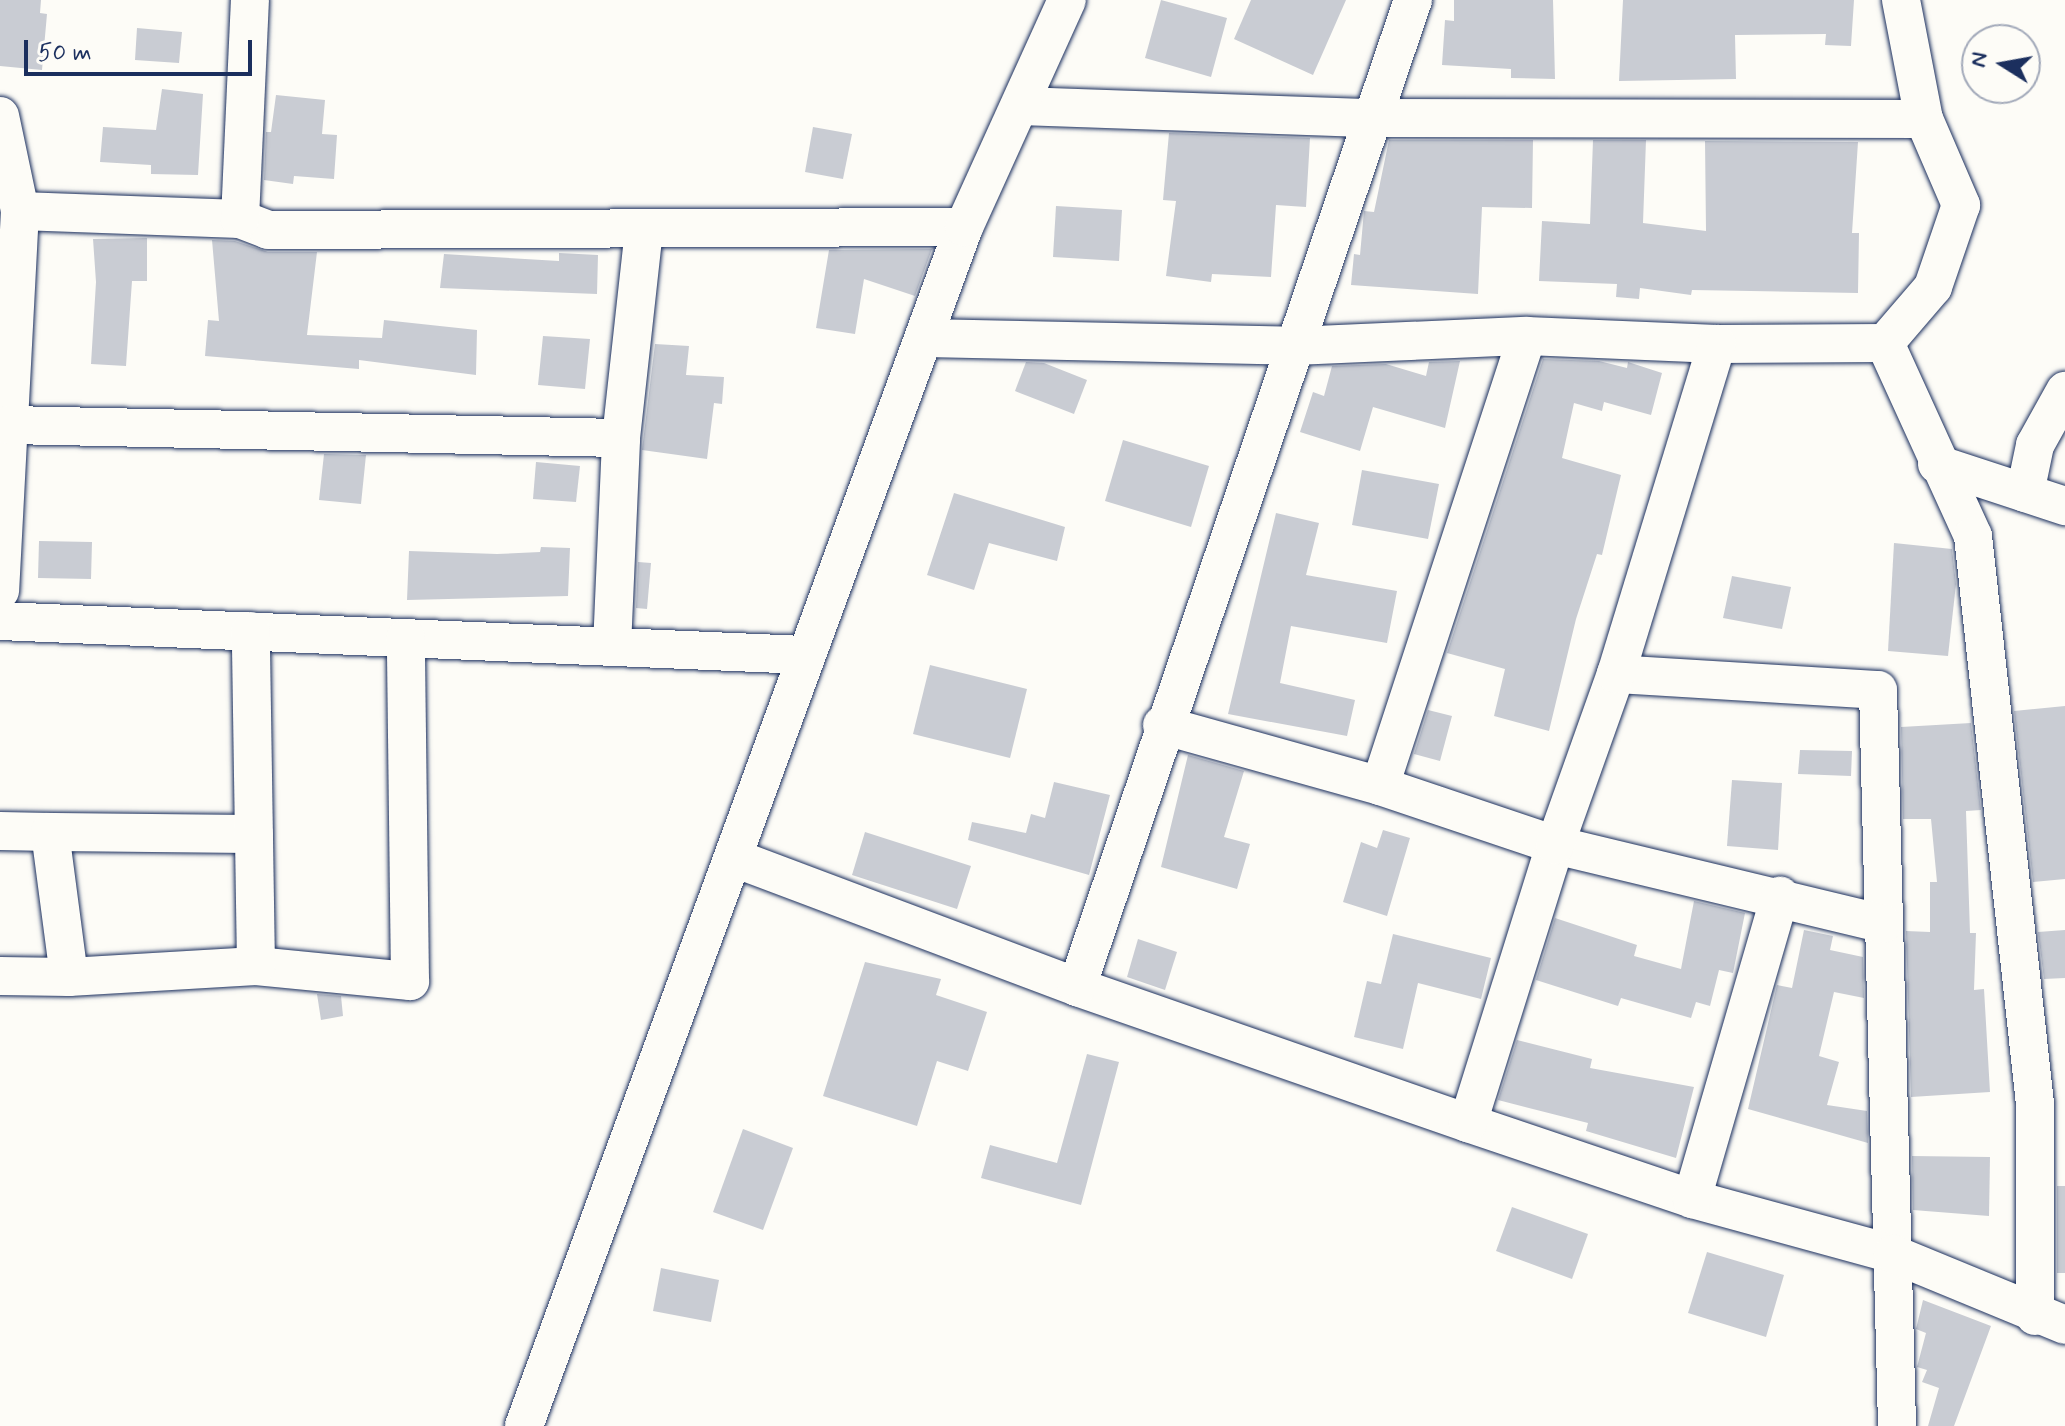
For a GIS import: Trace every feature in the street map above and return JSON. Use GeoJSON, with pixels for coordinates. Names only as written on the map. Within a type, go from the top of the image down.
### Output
{"type":"FeatureCollection","features":[{"type":"Feature","properties":{"kind":"street"},"geometry":{"type":"LineString","coordinates":[[240,219],[250,0]]}},
{"type":"Feature","properties":{"kind":"street"},"geometry":{"type":"LineString","coordinates":[[524,1426],[964,227],[1067,0]]}},
{"type":"Feature","properties":{"kind":"street"},"geometry":{"type":"LineString","coordinates":[[1077,987],[1162,725],[1413,0]]}},
{"type":"Feature","properties":{"kind":"street"},"geometry":{"type":"LineString","coordinates":[[925,338],[1294,346],[1527,336],[1717,344],[1885,343],[1933,287],[1961,205],[1924,119],[1901,0]]}},
{"type":"Feature","properties":{"kind":"street"},"geometry":{"type":"LineString","coordinates":[[1020,106],[1372,118],[1924,119]]}},
{"type":"Feature","properties":{"kind":"street"},"geometry":{"type":"LineString","coordinates":[[0,116],[20,211],[3,483],[0,590]]}},
{"type":"Feature","properties":{"kind":"street"},"geometry":{"type":"LineString","coordinates":[[20,211],[240,219],[268,230],[964,227]]}},
{"type":"Feature","properties":{"kind":"street"},"geometry":{"type":"LineString","coordinates":[[612,647],[621,438],[644,230]]}},
{"type":"Feature","properties":{"kind":"street"},"geometry":{"type":"LineString","coordinates":[[1380,786],[1527,336]]}},
{"type":"Feature","properties":{"kind":"street"},"geometry":{"type":"LineString","coordinates":[[734,858],[1077,987],[1468,1123],[1692,1199],[1893,1254],[2050,1321],[2050,1109],[1973,536],[1937,464],[1885,343]]}},
{"type":"Feature","properties":{"kind":"street"},"geometry":{"type":"LineString","coordinates":[[1468,1123],[1555,845],[1616,674],[1717,344]]}},
{"type":"Feature","properties":{"kind":"street"},"geometry":{"type":"LineString","coordinates":[[2025,493],[2035,445],[2065,391]]}},
{"type":"Feature","properties":{"kind":"street"},"geometry":{"type":"LineString","coordinates":[[9,425],[621,438]]}},
{"type":"Feature","properties":{"kind":"street"},"geometry":{"type":"LineString","coordinates":[[1937,464],[2065,506]]}},
{"type":"Feature","properties":{"kind":"street"},"geometry":{"type":"LineString","coordinates":[[0,621],[806,655]]}},
{"type":"Feature","properties":{"kind":"street"},"geometry":{"type":"LineString","coordinates":[[251,631],[256,966]]}},
{"type":"Feature","properties":{"kind":"street"},"geometry":{"type":"LineString","coordinates":[[0,976],[69,977],[256,966],[410,981],[406,638]]}},
{"type":"Feature","properties":{"kind":"street"},"geometry":{"type":"LineString","coordinates":[[1616,674],[1878,690],[1897,1426]]}},
{"type":"Feature","properties":{"kind":"street"},"geometry":{"type":"LineString","coordinates":[[1162,725],[1380,786],[1555,845],[1780,896],[1883,924]]}},
{"type":"Feature","properties":{"kind":"street"},"geometry":{"type":"LineString","coordinates":[[0,831],[254,834]]}},
{"type":"Feature","properties":{"kind":"street"},"geometry":{"type":"LineString","coordinates":[[50,832],[69,977]]}},
{"type":"Feature","properties":{"kind":"street"},"geometry":{"type":"LineString","coordinates":[[1692,1199],[1780,896]]}},
{"type":"Feature","properties":{"kind":"building"},"geometry":{"type":"Polygon","coordinates":[[[0,0],[41,0],[40,13],[47,14],[42,70],[0,66],[0,0]]]}},
{"type":"Feature","properties":{"kind":"building"},"geometry":{"type":"Polygon","coordinates":[[[1161,0],[1227,18],[1211,77],[1145,58],[1161,0]]]}},
{"type":"Feature","properties":{"kind":"building"},"geometry":{"type":"Polygon","coordinates":[[[1251,0],[1346,0],[1313,75],[1234,39],[1251,0]]]}},
{"type":"Feature","properties":{"kind":"building"},"geometry":{"type":"Polygon","coordinates":[[[1454,0],[1553,0],[1555,79],[1511,78],[1511,69],[1442,65],[1445,20],[1454,21],[1454,0]]]}},
{"type":"Feature","properties":{"kind":"building"},"geometry":{"type":"Polygon","coordinates":[[[1623,0],[1854,0],[1851,46],[1825,45],[1826,34],[1735,35],[1736,79],[1619,81],[1623,0]]]}},
{"type":"Feature","properties":{"kind":"building"},"geometry":{"type":"Polygon","coordinates":[[[137,28],[182,32],[179,63],[135,60],[137,28]]]}},
{"type":"Feature","properties":{"kind":"building"},"geometry":{"type":"Polygon","coordinates":[[[162,89],[203,94],[198,175],[151,174],[151,165],[100,162],[103,127],[156,130],[162,89]]]}},
{"type":"Feature","properties":{"kind":"building"},"geometry":{"type":"Polygon","coordinates":[[[276,95],[325,100],[322,134],[337,135],[334,179],[294,176],[293,184],[264,180],[266,132],[271,132],[276,95]]]}},
{"type":"Feature","properties":{"kind":"building"},"geometry":{"type":"Polygon","coordinates":[[[813,127],[852,134],[843,179],[805,172],[813,127]]]}},
{"type":"Feature","properties":{"kind":"building"},"geometry":{"type":"Polygon","coordinates":[[[1169,133],[1310,138],[1306,207],[1276,205],[1271,277],[1212,274],[1211,282],[1166,276],[1176,201],[1163,200],[1169,133]]]}},
{"type":"Feature","properties":{"kind":"building"},"geometry":{"type":"Polygon","coordinates":[[[1389,140],[1533,140],[1532,208],[1482,207],[1478,294],[1351,285],[1354,254],[1360,255],[1364,211],[1374,212],[1389,140]]]}},
{"type":"Feature","properties":{"kind":"building"},"geometry":{"type":"Polygon","coordinates":[[[1593,140],[1646,140],[1643,223],[1706,231],[1705,141],[1858,142],[1852,233],[1859,233],[1858,293],[1692,290],[1691,295],[1640,288],[1639,299],[1616,297],[1617,284],[1539,281],[1542,221],[1590,224],[1593,140]]]}},
{"type":"Feature","properties":{"kind":"building"},"geometry":{"type":"Polygon","coordinates":[[[1056,206],[1122,210],[1119,261],[1053,257],[1056,206]]]}},
{"type":"Feature","properties":{"kind":"building"},"geometry":{"type":"Polygon","coordinates":[[[147,238],[147,281],[132,281],[126,366],[91,364],[96,282],[93,239],[147,238]]]}},
{"type":"Feature","properties":{"kind":"building"},"geometry":{"type":"Polygon","coordinates":[[[212,240],[235,241],[268,252],[317,252],[307,335],[382,338],[384,320],[477,330],[476,375],[359,360],[359,369],[205,356],[208,320],[219,321],[212,240]]]}},
{"type":"Feature","properties":{"kind":"building"},"geometry":{"type":"Polygon","coordinates":[[[932,249],[915,296],[864,279],[855,334],[816,328],[829,250],[932,249]]]}},
{"type":"Feature","properties":{"kind":"building"},"geometry":{"type":"Polygon","coordinates":[[[559,253],[598,255],[597,294],[440,288],[444,254],[559,261],[559,253]]]}},
{"type":"Feature","properties":{"kind":"building"},"geometry":{"type":"Polygon","coordinates":[[[543,336],[590,339],[585,389],[538,385],[543,336]]]}},
{"type":"Feature","properties":{"kind":"building"},"geometry":{"type":"Polygon","coordinates":[[[655,344],[689,346],[686,375],[724,377],[722,404],[714,403],[707,459],[642,450],[655,344]]]}},
{"type":"Feature","properties":{"kind":"building"},"geometry":{"type":"Polygon","coordinates":[[[1543,359],[1599,361],[1627,368],[1628,362],[1662,373],[1651,415],[1604,402],[1602,411],[1574,403],[1562,458],[1621,475],[1602,555],[1597,554],[1576,619],[1549,731],[1494,716],[1505,669],[1447,653],[1543,359]]]}},
{"type":"Feature","properties":{"kind":"building"},"geometry":{"type":"Polygon","coordinates":[[[1460,361],[1445,428],[1373,407],[1360,451],[1300,432],[1313,392],[1324,396],[1332,366],[1386,364],[1426,376],[1429,362],[1460,361]]]}},
{"type":"Feature","properties":{"kind":"building"},"geometry":{"type":"Polygon","coordinates":[[[1026,362],[1044,363],[1087,380],[1074,414],[1015,391],[1026,362]]]}},
{"type":"Feature","properties":{"kind":"building"},"geometry":{"type":"Polygon","coordinates":[[[1123,440],[1209,466],[1191,527],[1105,501],[1123,440]]]}},
{"type":"Feature","properties":{"kind":"building"},"geometry":{"type":"Polygon","coordinates":[[[324,454],[366,455],[361,504],[319,500],[324,454]]]}},
{"type":"Feature","properties":{"kind":"building"},"geometry":{"type":"Polygon","coordinates":[[[536,462],[580,466],[576,502],[533,499],[536,462]]]}},
{"type":"Feature","properties":{"kind":"building"},"geometry":{"type":"Polygon","coordinates":[[[1362,470],[1439,484],[1428,539],[1352,525],[1362,470]]]}},
{"type":"Feature","properties":{"kind":"building"},"geometry":{"type":"Polygon","coordinates":[[[954,493],[1065,527],[1057,561],[989,543],[974,590],[927,575],[954,493]]]}},
{"type":"Feature","properties":{"kind":"building"},"geometry":{"type":"Polygon","coordinates":[[[1276,513],[1319,523],[1306,575],[1397,591],[1387,643],[1291,626],[1280,683],[1355,700],[1347,736],[1228,714],[1276,513]]]}},
{"type":"Feature","properties":{"kind":"building"},"geometry":{"type":"Polygon","coordinates":[[[39,541],[92,542],[91,579],[38,578],[39,541]]]}},
{"type":"Feature","properties":{"kind":"building"},"geometry":{"type":"Polygon","coordinates":[[[1894,543],[1952,549],[1956,584],[1948,656],[1888,651],[1894,543]]]}},
{"type":"Feature","properties":{"kind":"building"},"geometry":{"type":"Polygon","coordinates":[[[541,547],[570,548],[568,596],[407,600],[409,551],[497,554],[540,552],[541,547]]]}},
{"type":"Feature","properties":{"kind":"building"},"geometry":{"type":"Polygon","coordinates":[[[638,562],[651,563],[647,609],[636,608],[638,562]]]}},
{"type":"Feature","properties":{"kind":"building"},"geometry":{"type":"Polygon","coordinates":[[[1732,576],[1791,587],[1782,629],[1723,618],[1732,576]]]}},
{"type":"Feature","properties":{"kind":"building"},"geometry":{"type":"Polygon","coordinates":[[[930,665],[1027,689],[1010,758],[913,734],[930,665]]]}},
{"type":"Feature","properties":{"kind":"building"},"geometry":{"type":"Polygon","coordinates":[[[2065,706],[2065,879],[2033,882],[2014,711],[2065,706]]]}},
{"type":"Feature","properties":{"kind":"building"},"geometry":{"type":"Polygon","coordinates":[[[1428,710],[1452,716],[1440,761],[1414,754],[1428,710]]]}},
{"type":"Feature","properties":{"kind":"building"},"geometry":{"type":"Polygon","coordinates":[[[1971,723],[1981,810],[1966,811],[1970,933],[1976,933],[1974,990],[1984,989],[1990,1092],[1911,1097],[1906,931],[1930,932],[1930,882],[1937,882],[1931,819],[1903,819],[1901,727],[1971,723]]]}},
{"type":"Feature","properties":{"kind":"building"},"geometry":{"type":"Polygon","coordinates":[[[1800,750],[1852,751],[1851,776],[1798,774],[1800,750]]]}},
{"type":"Feature","properties":{"kind":"building"},"geometry":{"type":"Polygon","coordinates":[[[1188,755],[1244,771],[1224,837],[1250,844],[1237,889],[1161,867],[1188,755]]]}},
{"type":"Feature","properties":{"kind":"building"},"geometry":{"type":"Polygon","coordinates":[[[1732,780],[1782,783],[1778,850],[1727,846],[1732,780]]]}},
{"type":"Feature","properties":{"kind":"building"},"geometry":{"type":"Polygon","coordinates":[[[1054,782],[1110,795],[1089,875],[968,840],[972,822],[1026,833],[1031,814],[1045,818],[1054,782]]]}},
{"type":"Feature","properties":{"kind":"building"},"geometry":{"type":"Polygon","coordinates":[[[1383,830],[1410,838],[1387,916],[1343,902],[1361,842],[1377,848],[1383,830]]]}},
{"type":"Feature","properties":{"kind":"building"},"geometry":{"type":"Polygon","coordinates":[[[865,832],[971,866],[957,909],[852,875],[865,832]]]}},
{"type":"Feature","properties":{"kind":"building"},"geometry":{"type":"Polygon","coordinates":[[[1694,901],[1745,913],[1733,973],[1719,970],[1710,1006],[1696,1002],[1691,1018],[1621,998],[1618,1006],[1536,980],[1555,918],[1637,945],[1634,956],[1681,969],[1694,901]]]}},
{"type":"Feature","properties":{"kind":"building"},"geometry":{"type":"Polygon","coordinates":[[[1804,930],[1833,936],[1830,950],[1863,957],[1864,998],[1834,992],[1819,1056],[1839,1062],[1827,1105],[1867,1111],[1868,1143],[1748,1109],[1777,985],[1792,988],[1804,930]]]}},
{"type":"Feature","properties":{"kind":"building"},"geometry":{"type":"Polygon","coordinates":[[[2065,930],[2065,978],[2044,979],[2038,932],[2065,930]]]}},
{"type":"Feature","properties":{"kind":"building"},"geometry":{"type":"Polygon","coordinates":[[[1393,934],[1491,958],[1481,999],[1418,983],[1403,1049],[1354,1037],[1367,981],[1381,984],[1393,934]]]}},
{"type":"Feature","properties":{"kind":"building"},"geometry":{"type":"Polygon","coordinates":[[[1138,939],[1177,952],[1165,990],[1127,977],[1138,939]]]}},
{"type":"Feature","properties":{"kind":"building"},"geometry":{"type":"Polygon","coordinates":[[[865,962],[941,979],[936,995],[987,1012],[968,1071],[937,1061],[917,1126],[823,1096],[865,962]]]}},
{"type":"Feature","properties":{"kind":"building"},"geometry":{"type":"Polygon","coordinates":[[[317,994],[341,996],[343,1016],[321,1020],[317,994]]]}},
{"type":"Feature","properties":{"kind":"building"},"geometry":{"type":"Polygon","coordinates":[[[1517,1040],[1592,1059],[1590,1068],[1694,1087],[1676,1158],[1586,1131],[1588,1123],[1498,1100],[1517,1040]]]}},
{"type":"Feature","properties":{"kind":"building"},"geometry":{"type":"Polygon","coordinates":[[[1087,1054],[1119,1062],[1081,1205],[981,1178],[990,1145],[1057,1163],[1087,1054]]]}},
{"type":"Feature","properties":{"kind":"building"},"geometry":{"type":"Polygon","coordinates":[[[743,1129],[793,1148],[763,1230],[713,1212],[743,1129]]]}},
{"type":"Feature","properties":{"kind":"building"},"geometry":{"type":"Polygon","coordinates":[[[1912,1156],[1990,1157],[1989,1216],[1913,1210],[1912,1156]]]}},
{"type":"Feature","properties":{"kind":"building"},"geometry":{"type":"Polygon","coordinates":[[[2057,1186],[2065,1186],[2065,1273],[2057,1273],[2057,1186]]]}},
{"type":"Feature","properties":{"kind":"building"},"geometry":{"type":"Polygon","coordinates":[[[1512,1207],[1588,1234],[1572,1279],[1496,1251],[1512,1207]]]}},
{"type":"Feature","properties":{"kind":"building"},"geometry":{"type":"Polygon","coordinates":[[[1707,1252],[1784,1275],[1766,1337],[1688,1313],[1707,1252]]]}},
{"type":"Feature","properties":{"kind":"building"},"geometry":{"type":"Polygon","coordinates":[[[661,1268],[719,1280],[711,1322],[653,1311],[661,1268]]]}},
{"type":"Feature","properties":{"kind":"building"},"geometry":{"type":"Polygon","coordinates":[[[1923,1300],[1991,1326],[1954,1426],[1928,1426],[1939,1388],[1922,1382],[1927,1370],[1917,1367],[1926,1333],[1916,1329],[1923,1300]]]}}]}
